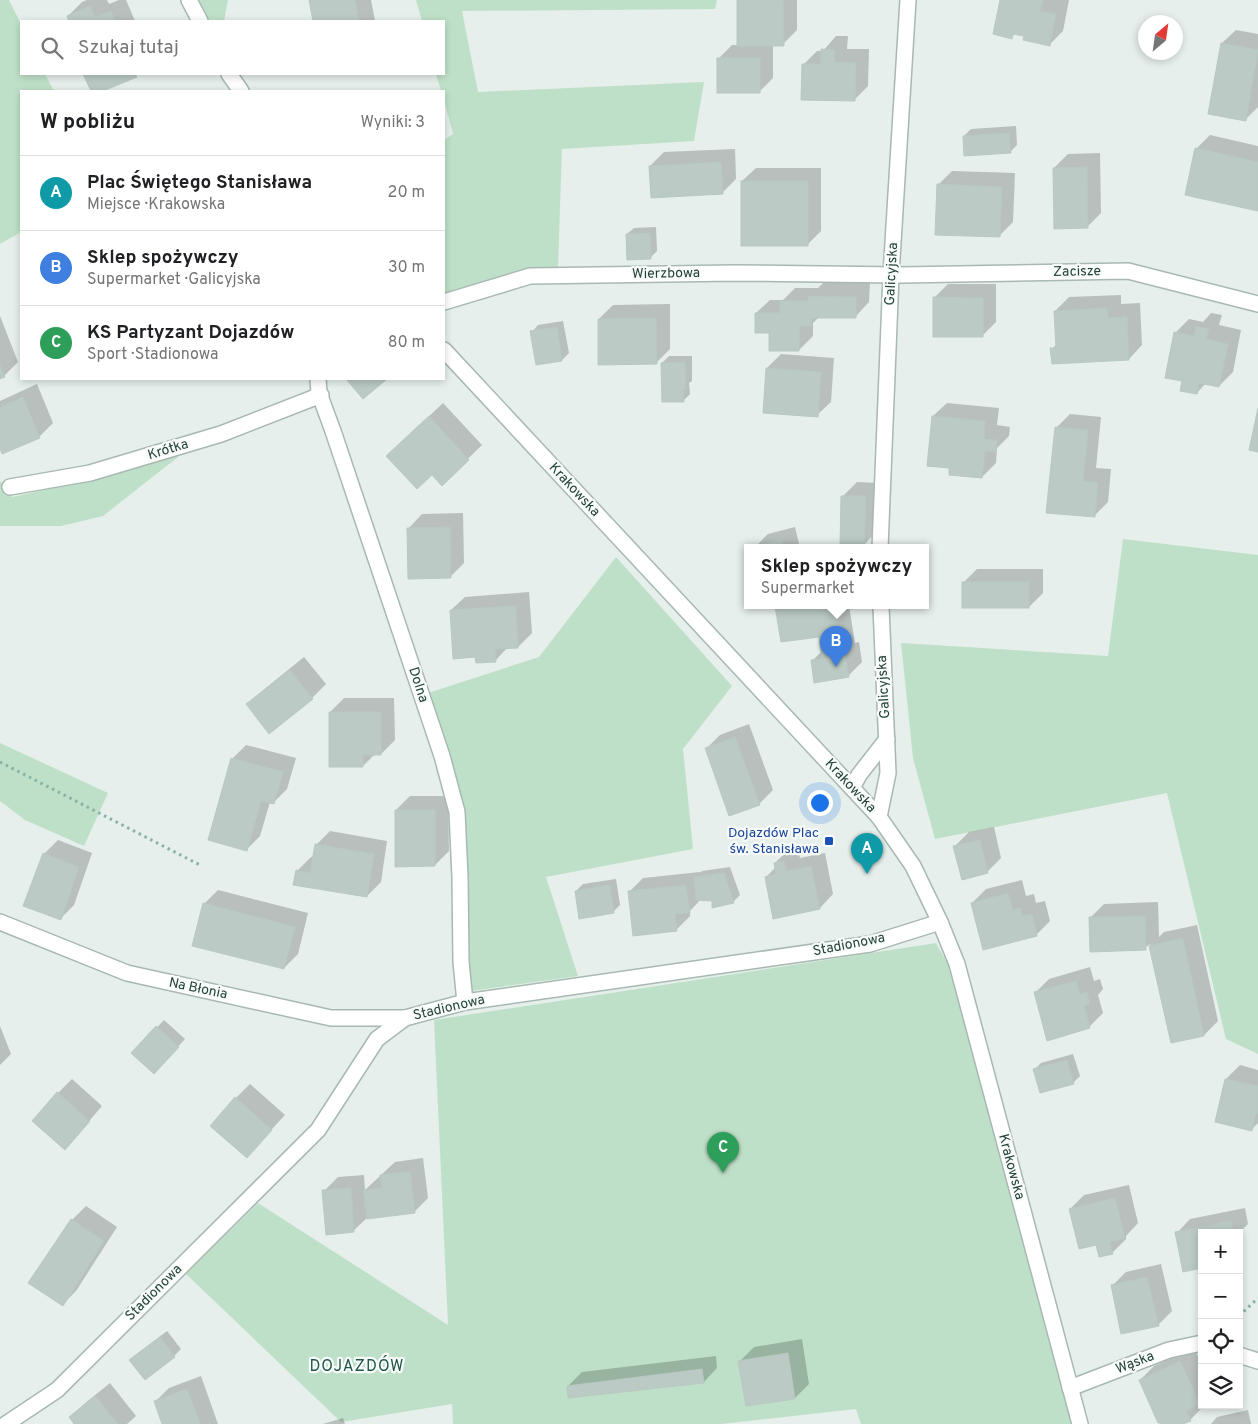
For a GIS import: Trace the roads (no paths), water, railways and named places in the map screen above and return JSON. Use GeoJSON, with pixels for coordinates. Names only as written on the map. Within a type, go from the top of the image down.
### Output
{"type":"FeatureCollection","features":[{"type":"Feature","properties":{"kind":"street"},"geometry":{"type":"LineString","coordinates":[[189,0],[199,20]]}},
{"type":"Feature","properties":{"kind":"street","name":"Galicyjska"},"geometry":{"type":"LineString","coordinates":[[880,544],[891,275],[908,0]]}},
{"type":"Feature","properties":{"kind":"street"},"geometry":{"type":"LineString","coordinates":[[230,75],[239,90]]}},
{"type":"Feature","properties":{"kind":"street","name":"Zacisze"},"geometry":{"type":"LineString","coordinates":[[891,275],[1128,271],[1258,304]]}},
{"type":"Feature","properties":{"kind":"street","name":"Wierzbowa"},"geometry":{"type":"LineString","coordinates":[[445,302],[530,276],[735,273],[891,275]]}},
{"type":"Feature","properties":{"kind":"street","name":"Krakowska"},"geometry":{"type":"LineString","coordinates":[[445,351],[879,817],[913,866],[940,922],[957,964],[1080,1424]]}},
{"type":"Feature","properties":{"kind":"street","name":"Dolna"},"geometry":{"type":"LineString","coordinates":[[318,380],[320,395],[439,747],[457,812],[461,962],[465,1002]]}},
{"type":"Feature","properties":{"kind":"street","name":"Krótka"},"geometry":{"type":"LineString","coordinates":[[10,487],[99,471],[221,434],[320,395]]}},
{"type":"Feature","properties":{"kind":"street","name":"Galicyjska"},"geometry":{"type":"LineString","coordinates":[[879,817],[888,773],[880,609]]}},
{"type":"Feature","properties":{"kind":"street","name":"Galicyjska"},"geometry":{"type":"LineString","coordinates":[[852,788],[859,775],[887,739]]}},
{"type":"Feature","properties":{"kind":"street","name":"Na Błonia"},"geometry":{"type":"LineString","coordinates":[[0,922],[135,975],[330,1018],[405,1018]]}},
{"type":"Feature","properties":{"kind":"street","name":"Stadionowa"},"geometry":{"type":"LineString","coordinates":[[6,1424],[57,1390],[318,1130],[377,1039],[405,1018],[465,1002],[870,944],[940,922]]}},
{"type":"Feature","properties":{"kind":"street","name":"Wąska"},"geometry":{"type":"LineString","coordinates":[[1070,1388],[1169,1350],[1198,1344]]}},
{"type":"Feature","properties":{"kind":"street"},"geometry":{"type":"LineString","coordinates":[[1243,1356],[1258,1361]]}},
{"type":"Feature","properties":{"kind":"place","name":"Sklep spożywczy"},"geometry":{"type":"Point","coordinates":[836,667]}},
{"type":"Feature","properties":{"kind":"place","name":"Dojazdów Plac św. Stanisława"},"geometry":{"type":"Point","coordinates":[829,841]}},
{"type":"Feature","properties":{"kind":"place","name":"Plac Świętego Stanisława"},"geometry":{"type":"Point","coordinates":[867,874]}},
{"type":"Feature","properties":{"kind":"place","name":"KS Partyzant Dojazdów"},"geometry":{"type":"Point","coordinates":[723,1173]}},
{"type":"Feature","properties":{"kind":"district","name":"DOJAZDÓW"},"geometry":{"type":"Point","coordinates":[357,1367]}}]}
